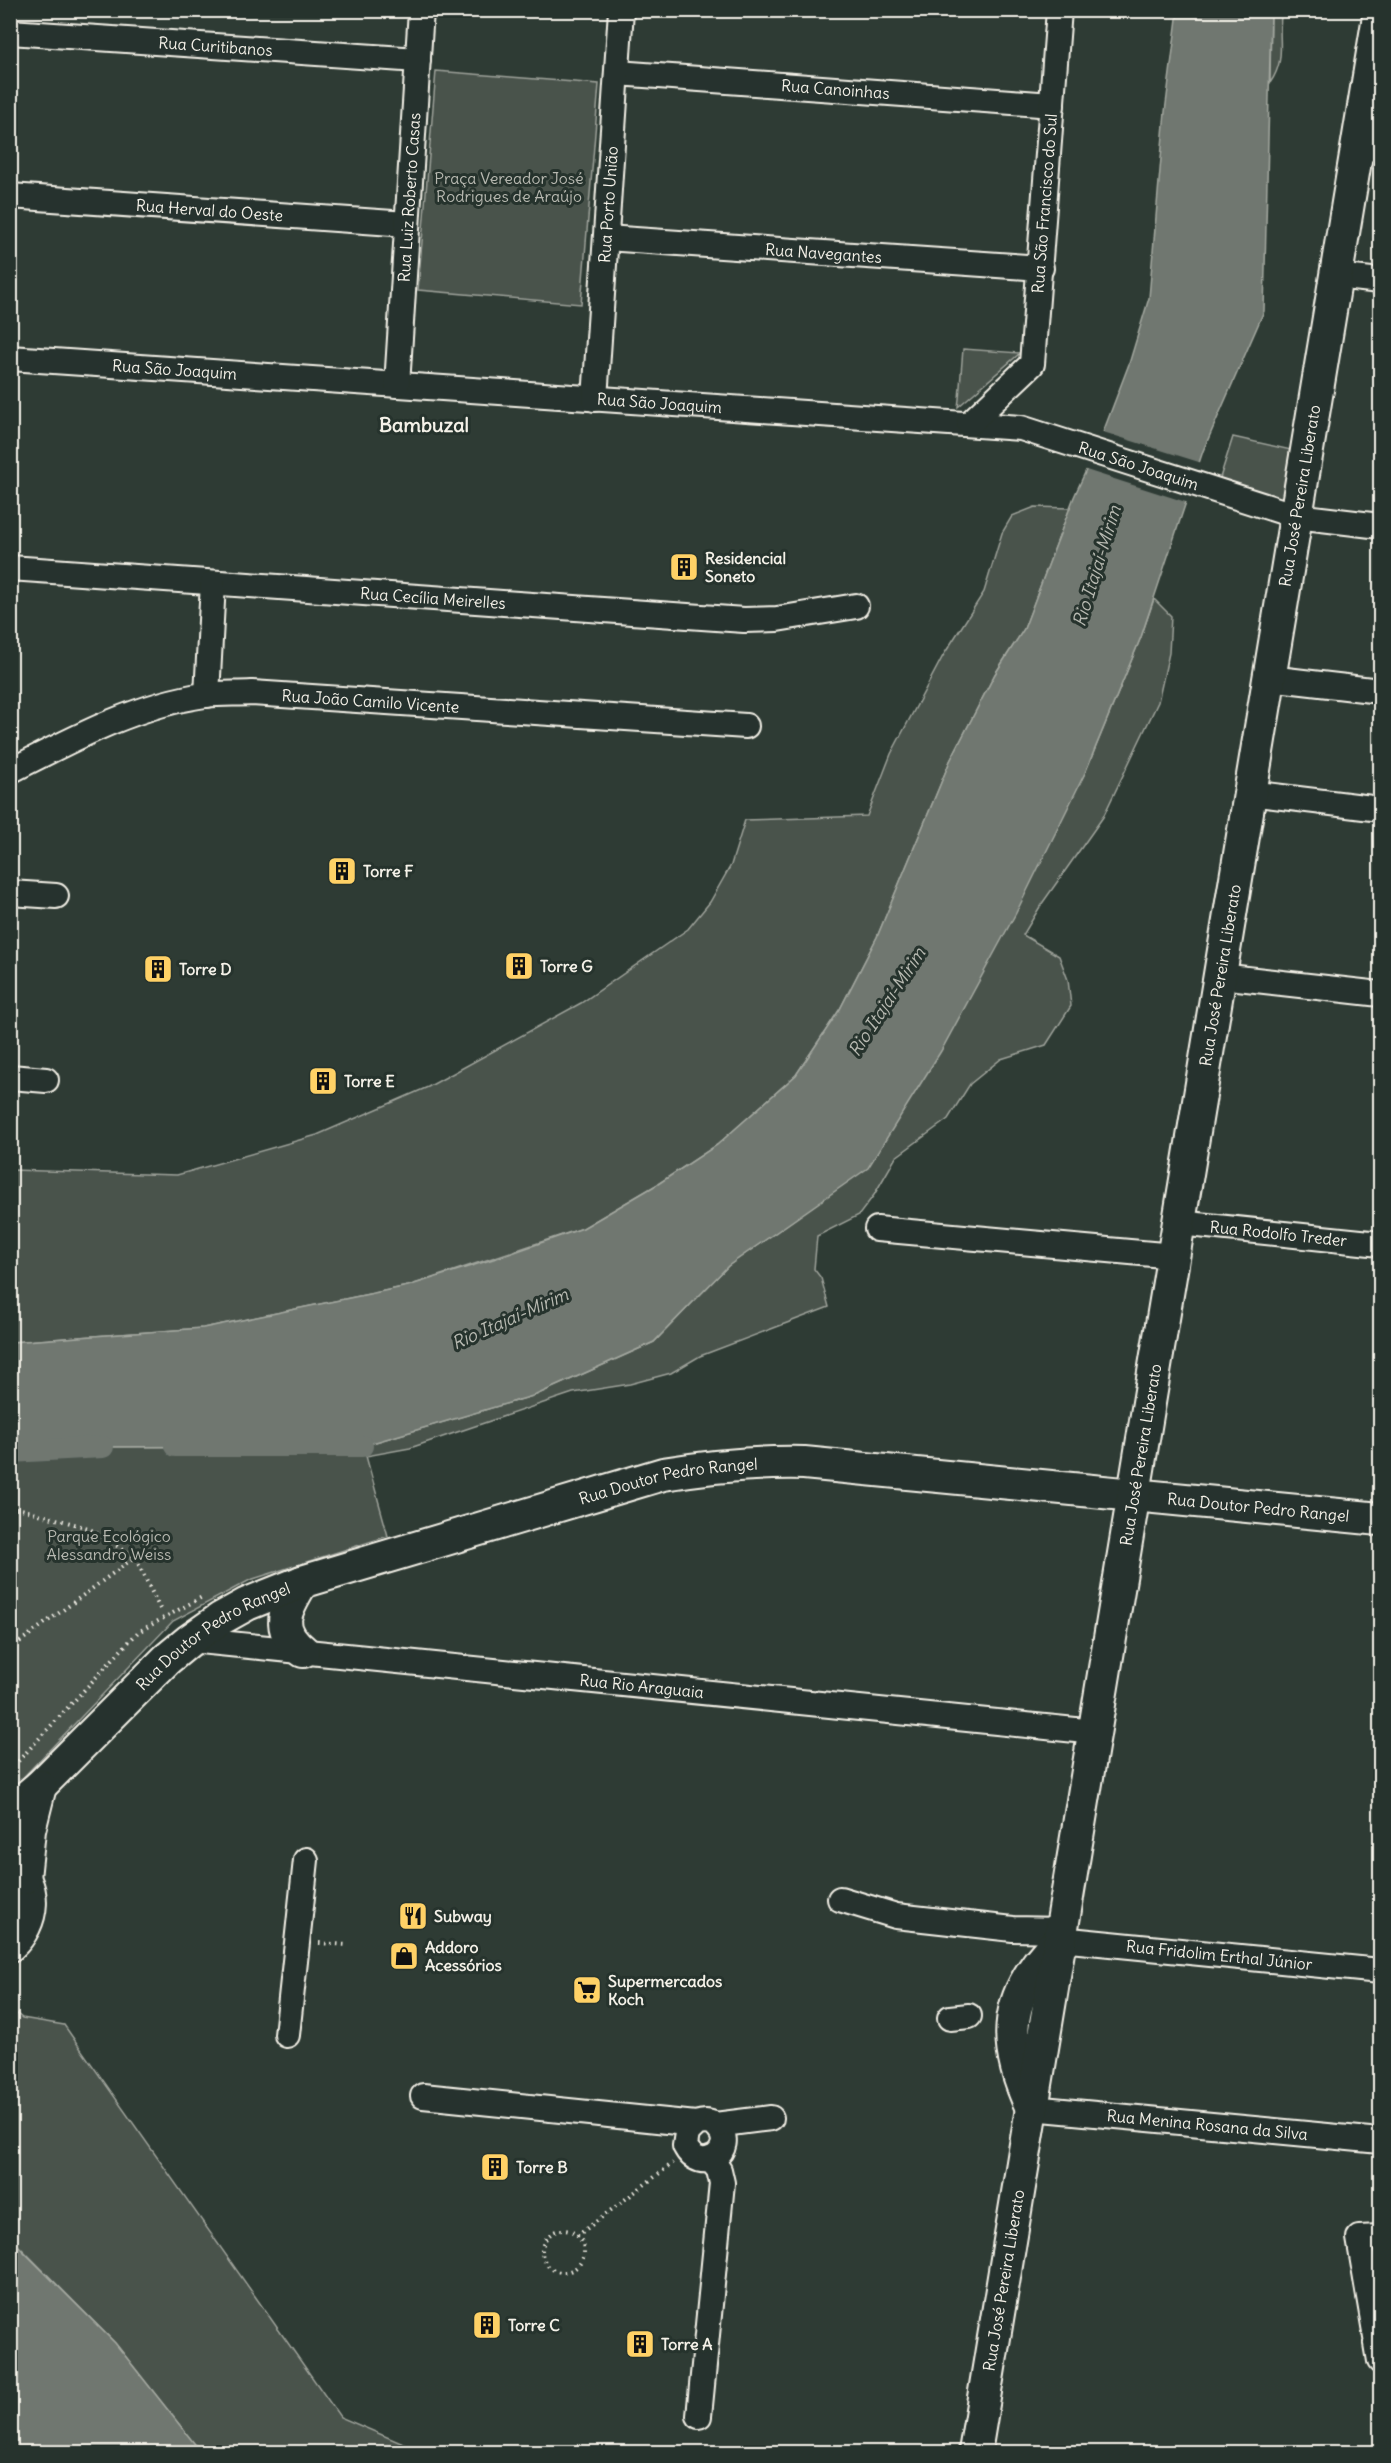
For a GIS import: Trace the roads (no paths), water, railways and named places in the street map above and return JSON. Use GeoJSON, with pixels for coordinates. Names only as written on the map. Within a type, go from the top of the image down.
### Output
{"type":"FeatureCollection","features":[{"type":"Feature","properties":{"kind":"main road","name":"Rua José Pereira Liberato"},"geometry":{"type":"LineString","coordinates":[[975,2452],[1336,276],[1369,148],[1380,11]]}},
{"type":"Feature","properties":{"kind":"main road","name":"Rua Doutor Pedro Rangel"},"geometry":{"type":"LineString","coordinates":[[10,1811],[40,1786],[167,1659],[220,1619],[247,1604],[302,1582],[615,1486],[663,1474],[715,1465],[762,1462],[804,1463],[1380,1519]]}},
{"type":"Feature","properties":{"kind":"main road"},"geometry":{"type":"LineString","coordinates":[[302,1582],[286,1608],[285,1620],[286,1633],[290,1641],[303,1651]]}},
{"type":"Feature","properties":{"kind":"main road"},"geometry":{"type":"LineString","coordinates":[[10,1945],[20,1937],[31,1908],[30,1892],[17,1870],[40,1786]]}},
{"type":"Feature","properties":{"kind":"main road"},"geometry":{"type":"LineString","coordinates":[[1032,2108],[1019,2081],[1015,2065],[1012,2044],[1013,2022],[1028,1976],[1039,1959],[1061,1935]]}},
{"type":"Feature","properties":{"kind":"main road"},"geometry":{"type":"LineString","coordinates":[[1013,2022],[1048,2016]]}},
{"type":"Feature","properties":{"kind":"main road"},"geometry":{"type":"LineString","coordinates":[[1013,2022],[1041,2058]]}},
{"type":"Feature","properties":{"kind":"street","name":"Rua Luiz Roberto Casas"},"geometry":{"type":"LineString","coordinates":[[397,385],[422,10]]}},
{"type":"Feature","properties":{"kind":"street","name":"Rua Porto União"},"geometry":{"type":"LineString","coordinates":[[595,399],[621,10]]}},
{"type":"Feature","properties":{"kind":"street","name":"Rua São Francisco do Sul"},"geometry":{"type":"LineString","coordinates":[[969,424],[1032,364],[1059,10]]}},
{"type":"Feature","properties":{"kind":"street","name":"Rua Curitibanos"},"geometry":{"type":"LineString","coordinates":[[10,32],[418,60]]}},
{"type":"Feature","properties":{"kind":"street","name":"Rua Canoinhas"},"geometry":{"type":"LineString","coordinates":[[617,73],[1052,105]]}},
{"type":"Feature","properties":{"kind":"street","name":"Rua Herval do Oeste"},"geometry":{"type":"LineString","coordinates":[[10,196],[407,224]]}},
{"type":"Feature","properties":{"kind":"street","name":"Rua Navegantes"},"geometry":{"type":"LineString","coordinates":[[606,238],[1041,268]]}},
{"type":"Feature","properties":{"kind":"street"},"geometry":{"type":"LineString","coordinates":[[1336,276],[1380,281]]}},
{"type":"Feature","properties":{"kind":"street","name":"Rua São Joaquim"},"geometry":{"type":"LineString","coordinates":[[10,358],[1021,428],[1296,516],[1380,526]]}},
{"type":"Feature","properties":{"kind":"street"},"geometry":{"type":"LineString","coordinates":[[1008,387],[1001,413],[1002,421],[1009,427]]}},
{"type":"Feature","properties":{"kind":"street","name":"Rua Cecília Meirelles"},"geometry":{"type":"LineString","coordinates":[[10,568],[744,620],[777,619],[856,606]]}},
{"type":"Feature","properties":{"kind":"street"},"geometry":{"type":"LineString","coordinates":[[207,695],[213,583]]}},
{"type":"Feature","properties":{"kind":"street"},"geometry":{"type":"LineString","coordinates":[[1269,678],[1380,691]]}},
{"type":"Feature","properties":{"kind":"street","name":"Rua João Camilo Vicente"},"geometry":{"type":"LineString","coordinates":[[10,771],[93,729],[128,715],[175,701],[207,695],[252,693],[746,726]]}},
{"type":"Feature","properties":{"kind":"street"},"geometry":{"type":"LineString","coordinates":[[1250,793],[1380,809]]}},
{"type":"Feature","properties":{"kind":"street"},"geometry":{"type":"LineString","coordinates":[[10,893],[56,896]]}},
{"type":"Feature","properties":{"kind":"street"},"geometry":{"type":"LineString","coordinates":[[1220,976],[1380,994]]}},
{"type":"Feature","properties":{"kind":"street"},"geometry":{"type":"LineString","coordinates":[[10,1077],[46,1080]]}},
{"type":"Feature","properties":{"kind":"street","name":"Rua Rodolfo Treder"},"geometry":{"type":"LineString","coordinates":[[1179,1224],[1380,1244]]}},
{"type":"Feature","properties":{"kind":"street"},"geometry":{"type":"LineString","coordinates":[[877,1229],[1174,1256]]}},
{"type":"Feature","properties":{"kind":"street","name":"Rua Rio Araguaia"},"geometry":{"type":"LineString","coordinates":[[190,1640],[1095,1732]]}},
{"type":"Feature","properties":{"kind":"street"},"geometry":{"type":"LineString","coordinates":[[287,2035],[306,1860]]}},
{"type":"Feature","properties":{"kind":"street","name":"Rua Fridolim Erthal Júnior"},"geometry":{"type":"LineString","coordinates":[[840,1899],[896,1916],[1380,1971]]}},
{"type":"Feature","properties":{"kind":"street"},"geometry":{"type":"LineString","coordinates":[[423,2096],[705,2124],[722,2135],[723,2146],[720,2152],[711,2159],[698,2160],[688,2152],[685,2139],[690,2127],[705,2124],[771,2118]]}},
{"type":"Feature","properties":{"kind":"street","name":"Rua Menina Rosana da Silva"},"geometry":{"type":"LineString","coordinates":[[1032,2108],[1380,2140]]}},
{"type":"Feature","properties":{"kind":"street"},"geometry":{"type":"LineString","coordinates":[[699,2416],[722,2183],[719,2170],[711,2159]]}},
{"type":"Feature","properties":{"kind":"street"},"geometry":{"type":"LineString","coordinates":[[1380,2237],[1359,2238],[1380,2361]]}},
{"type":"Feature","properties":{"kind":"water","name":"Rio Itajaí-Mirim"},"geometry":{"type":"Polygon","coordinates":[[[1178,11],[1271,11],[1264,311],[1203,451],[1141,637],[1085,773],[1016,913],[941,1051],[868,1168],[728,1266],[654,1342],[536,1395],[362,1446],[79,1447],[11,1452],[11,1342],[203,1328],[408,1286],[506,1255],[583,1228],[658,1184],[717,1145],[796,1075],[840,1009],[877,937],[950,761],[995,674],[1024,629],[1074,497],[1102,435],[1129,364],[1149,298],[1165,112],[1178,11]]]}},
{"type":"Feature","properties":{"kind":"water"},"geometry":{"type":"Polygon","coordinates":[[[10,2238],[115,2343],[201,2452],[19,2452],[10,2443],[10,2238]]]}},
{"type":"Feature","properties":{"kind":"waterway"},"geometry":{"type":"LineString","coordinates":[[175,1446],[362,1446]]}},
{"type":"Feature","properties":{"kind":"waterway"},"geometry":{"type":"LineString","coordinates":[[10,1452],[103,1447]]}},
{"type":"Feature","properties":{"kind":"place","name":"Residencial Soneto"},"geometry":{"type":"Point","coordinates":[684,567]}},
{"type":"Feature","properties":{"kind":"place","name":"Torre F"},"geometry":{"type":"Point","coordinates":[342,871]}},
{"type":"Feature","properties":{"kind":"place","name":"Torre G"},"geometry":{"type":"Point","coordinates":[519,966]}},
{"type":"Feature","properties":{"kind":"place","name":"Torre D"},"geometry":{"type":"Point","coordinates":[158,969]}},
{"type":"Feature","properties":{"kind":"place","name":"Torre E"},"geometry":{"type":"Point","coordinates":[323,1081]}},
{"type":"Feature","properties":{"kind":"place","name":"Subway"},"geometry":{"type":"Point","coordinates":[413,1916]}},
{"type":"Feature","properties":{"kind":"place","name":"Addoro Acessórios"},"geometry":{"type":"Point","coordinates":[404,1956]}},
{"type":"Feature","properties":{"kind":"place","name":"Supermercados Koch"},"geometry":{"type":"Point","coordinates":[587,1990]}},
{"type":"Feature","properties":{"kind":"place","name":"Torre B"},"geometry":{"type":"Point","coordinates":[495,2167]}},
{"type":"Feature","properties":{"kind":"place","name":"Torre C"},"geometry":{"type":"Point","coordinates":[487,2325]}},
{"type":"Feature","properties":{"kind":"place","name":"Torre A"},"geometry":{"type":"Point","coordinates":[640,2344]}},
{"type":"Feature","properties":{"kind":"district","name":"Bambuzal"},"geometry":{"type":"Point","coordinates":[424,425]}},
{"type":"Feature","properties":{"kind":"park label","name":"Praça Vereador José Rodrigues de Araújo"},"geometry":{"type":"Point","coordinates":[509,187]}},
{"type":"Feature","properties":{"kind":"park label","name":"Parque Ecológico Alessandro Weiss"},"geometry":{"type":"Point","coordinates":[109,1545]}}]}
